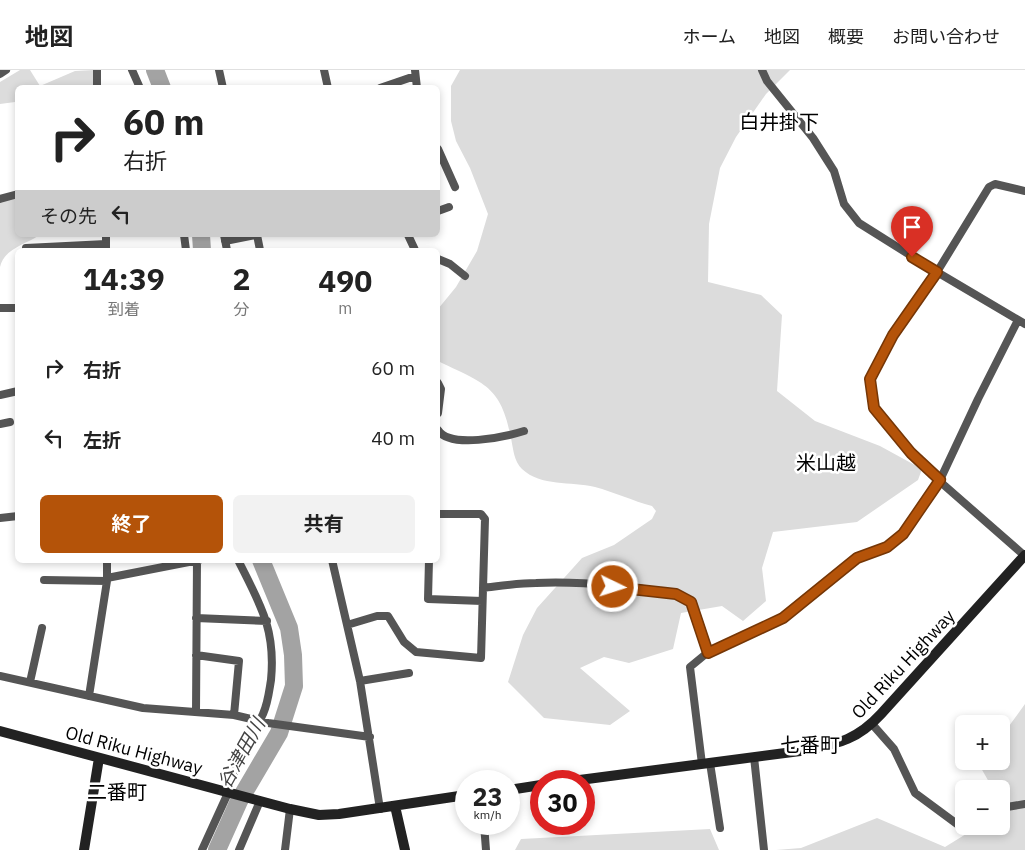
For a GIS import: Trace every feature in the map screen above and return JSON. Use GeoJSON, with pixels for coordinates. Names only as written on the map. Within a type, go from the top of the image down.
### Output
{"type":"FeatureCollection","features":[{"type":"Feature","properties":{"kind":"street"},"geometry":{"type":"LineString","coordinates":[[0,74],[6,70]]}},
{"type":"Feature","properties":{"kind":"street"},"geometry":{"type":"LineString","coordinates":[[96,85],[97,70]]}},
{"type":"Feature","properties":{"kind":"street"},"geometry":{"type":"LineString","coordinates":[[132,70],[139,85]]}},
{"type":"Feature","properties":{"kind":"street"},"geometry":{"type":"LineString","coordinates":[[219,70],[222,85]]}},
{"type":"Feature","properties":{"kind":"street"},"geometry":{"type":"LineString","coordinates":[[324,70],[327,85]]}},
{"type":"Feature","properties":{"kind":"street"},"geometry":{"type":"LineString","coordinates":[[720,828],[706,764],[690,667],[708,653],[783,618],[857,558],[887,547],[903,534],[940,480],[978,399],[1022,322],[859,223],[844,204],[834,171],[813,138],[767,81],[762,70]]}},
{"type":"Feature","properties":{"kind":"street"},"geometry":{"type":"LineString","coordinates":[[387,85],[415,73]]}},
{"type":"Feature","properties":{"kind":"street"},"geometry":{"type":"LineString","coordinates":[[440,162],[455,187]]}},
{"type":"Feature","properties":{"kind":"street"},"geometry":{"type":"LineString","coordinates":[[1025,191],[995,184],[989,188],[937,272],[893,335],[870,379],[874,408],[911,453],[1025,555]]}},
{"type":"Feature","properties":{"kind":"street"},"geometry":{"type":"LineString","coordinates":[[0,199],[15,195]]}},
{"type":"Feature","properties":{"kind":"street"},"geometry":{"type":"LineString","coordinates":[[440,210],[449,207]]}},
{"type":"Feature","properties":{"kind":"street"},"geometry":{"type":"LineString","coordinates":[[26,248],[106,247]]}},
{"type":"Feature","properties":{"kind":"street"},"geometry":{"type":"LineString","coordinates":[[440,261],[450,264],[465,276]]}},
{"type":"Feature","properties":{"kind":"street"},"geometry":{"type":"LineString","coordinates":[[0,308],[15,308]]}},
{"type":"Feature","properties":{"kind":"street"},"geometry":{"type":"LineString","coordinates":[[0,396],[15,392]]}},
{"type":"Feature","properties":{"kind":"street"},"geometry":{"type":"LineString","coordinates":[[0,424],[10,422]]}},
{"type":"Feature","properties":{"kind":"street"},"geometry":{"type":"LineString","coordinates":[[440,432],[446,437],[466,439],[500,438],[524,431]]}},
{"type":"Feature","properties":{"kind":"street"},"geometry":{"type":"LineString","coordinates":[[347,625],[377,616],[388,616],[404,642],[416,652],[481,658],[486,519],[484,515],[440,514]]}},
{"type":"Feature","properties":{"kind":"street"},"geometry":{"type":"LineString","coordinates":[[0,518],[15,516]]}},
{"type":"Feature","properties":{"kind":"street","name":"Old Riku Highway"},"geometry":{"type":"LineString","coordinates":[[595,778],[706,764],[843,743],[860,734],[872,724],[1025,555]]}},
{"type":"Feature","properties":{"kind":"street"},"geometry":{"type":"LineString","coordinates":[[89,696],[107,580],[107,563]]}},
{"type":"Feature","properties":{"kind":"street"},"geometry":{"type":"LineString","coordinates":[[44,580],[107,580],[184,563]]}},
{"type":"Feature","properties":{"kind":"street"},"geometry":{"type":"LineString","coordinates":[[196,712],[197,563]]}},
{"type":"Feature","properties":{"kind":"street"},"geometry":{"type":"LineString","coordinates":[[202,850],[231,793],[242,746],[264,721],[269,696],[273,648],[267,621],[239,563]]}},
{"type":"Feature","properties":{"kind":"street"},"geometry":{"type":"LineString","coordinates":[[333,563],[360,681],[380,809]]}},
{"type":"Feature","properties":{"kind":"street"},"geometry":{"type":"LineString","coordinates":[[429,563],[428,599],[482,601]]}},
{"type":"Feature","properties":{"kind":"street"},"geometry":{"type":"LineString","coordinates":[[483,588],[536,582],[644,589],[676,594],[691,602],[708,653]]}},
{"type":"Feature","properties":{"kind":"street"},"geometry":{"type":"LineString","coordinates":[[196,618],[267,621]]}},
{"type":"Feature","properties":{"kind":"street"},"geometry":{"type":"LineString","coordinates":[[30,682],[42,628]]}},
{"type":"Feature","properties":{"kind":"street"},"geometry":{"type":"LineString","coordinates":[[196,655],[239,661],[234,715]]}},
{"type":"Feature","properties":{"kind":"street"},"geometry":{"type":"LineString","coordinates":[[360,681],[409,673]]}},
{"type":"Feature","properties":{"kind":"street"},"geometry":{"type":"LineString","coordinates":[[0,676],[143,708],[234,715],[370,737]]}},
{"type":"Feature","properties":{"kind":"street"},"geometry":{"type":"LineString","coordinates":[[872,724],[894,749],[915,793],[955,822]]}},
{"type":"Feature","properties":{"kind":"street","name":"Old Riku Highway"},"geometry":{"type":"LineString","coordinates":[[0,731],[258,801],[319,815],[380,809],[455,798]]}},
{"type":"Feature","properties":{"kind":"street"},"geometry":{"type":"LineString","coordinates":[[754,757],[764,850]]}},
{"type":"Feature","properties":{"kind":"street"},"geometry":{"type":"LineString","coordinates":[[84,850],[99,758]]}},
{"type":"Feature","properties":{"kind":"street"},"geometry":{"type":"LineString","coordinates":[[240,850],[258,801]]}},
{"type":"Feature","properties":{"kind":"street"},"geometry":{"type":"LineString","coordinates":[[1010,806],[1025,804]]}},
{"type":"Feature","properties":{"kind":"street"},"geometry":{"type":"LineString","coordinates":[[395,806],[405,850]]}},
{"type":"Feature","properties":{"kind":"street"},"geometry":{"type":"LineString","coordinates":[[285,850],[290,809]]}},
{"type":"Feature","properties":{"kind":"street"},"geometry":{"type":"LineString","coordinates":[[485,835],[486,850]]}},
{"type":"Feature","properties":{"kind":"shaded area"},"geometry":{"type":"Polygon","coordinates":[[[20,70],[30,70],[39,85],[15,85],[15,102],[0,104],[0,82],[20,70]]]}},
{"type":"Feature","properties":{"kind":"shaded area"},"geometry":{"type":"Polygon","coordinates":[[[94,70],[93,85],[42,85],[75,71],[94,70]]]}},
{"type":"Feature","properties":{"kind":"shaded area"},"geometry":{"type":"Polygon","coordinates":[[[460,70],[790,70],[766,94],[736,137],[720,168],[709,224],[708,282],[761,295],[782,315],[777,391],[815,421],[880,446],[922,469],[918,480],[857,522],[773,532],[762,568],[766,601],[743,621],[722,606],[681,613],[673,649],[629,663],[604,657],[580,668],[630,711],[610,725],[544,718],[508,682],[523,635],[537,608],[582,558],[614,545],[652,519],[656,511],[652,506],[595,487],[547,481],[530,475],[517,463],[507,420],[502,406],[495,396],[478,381],[440,362],[440,307],[456,287],[477,251],[488,214],[470,168],[456,141],[451,121],[451,86],[460,70]]]}},
{"type":"Feature","properties":{"kind":"shaded area"},"geometry":{"type":"Polygon","coordinates":[[[15,198],[15,237],[36,237],[10,252],[2,261],[0,267],[0,202],[15,198]]]}},
{"type":"Feature","properties":{"kind":"shaded area"},"geometry":{"type":"Polygon","coordinates":[[[1025,704],[1025,850],[776,850],[801,848],[877,818],[945,847],[964,835],[1010,835],[1010,780],[988,780],[982,770],[1010,770],[1010,725],[1025,704]]]}},
{"type":"Feature","properties":{"kind":"shaded area"},"geometry":{"type":"Polygon","coordinates":[[[710,829],[719,850],[515,850],[521,839],[710,829]]]}},
{"type":"Feature","properties":{"kind":"waterway","name":"谷津田川"},"geometry":{"type":"LineString","coordinates":[[155,70],[161,85]]}},
{"type":"Feature","properties":{"kind":"waterway","name":"谷津田川"},"geometry":{"type":"LineString","coordinates":[[201,237],[202,248]]}},
{"type":"Feature","properties":{"kind":"waterway","name":"谷津田川"},"geometry":{"type":"LineString","coordinates":[[217,850],[239,801],[279,733],[294,686],[293,655],[289,628],[262,563]]}},
{"type":"Feature","properties":{"kind":"district","name":"白井掛下"},"geometry":{"type":"Point","coordinates":[779,121]}},
{"type":"Feature","properties":{"kind":"district","name":"米山越"},"geometry":{"type":"Point","coordinates":[826,462]}},
{"type":"Feature","properties":{"kind":"district","name":"七番町"},"geometry":{"type":"Point","coordinates":[810,744]}},
{"type":"Feature","properties":{"kind":"district","name":"二番町"},"geometry":{"type":"Point","coordinates":[117,791]}},
{"type":"Feature","properties":{"kind":"route"},"geometry":{"type":"LineString","coordinates":[[613,587],[644,589],[684,597],[691,602],[698,628],[708,653],[783,618],[857,558],[887,547],[903,534],[940,480],[911,453],[874,408],[870,379],[893,335],[937,272],[912,257]]}}]}
